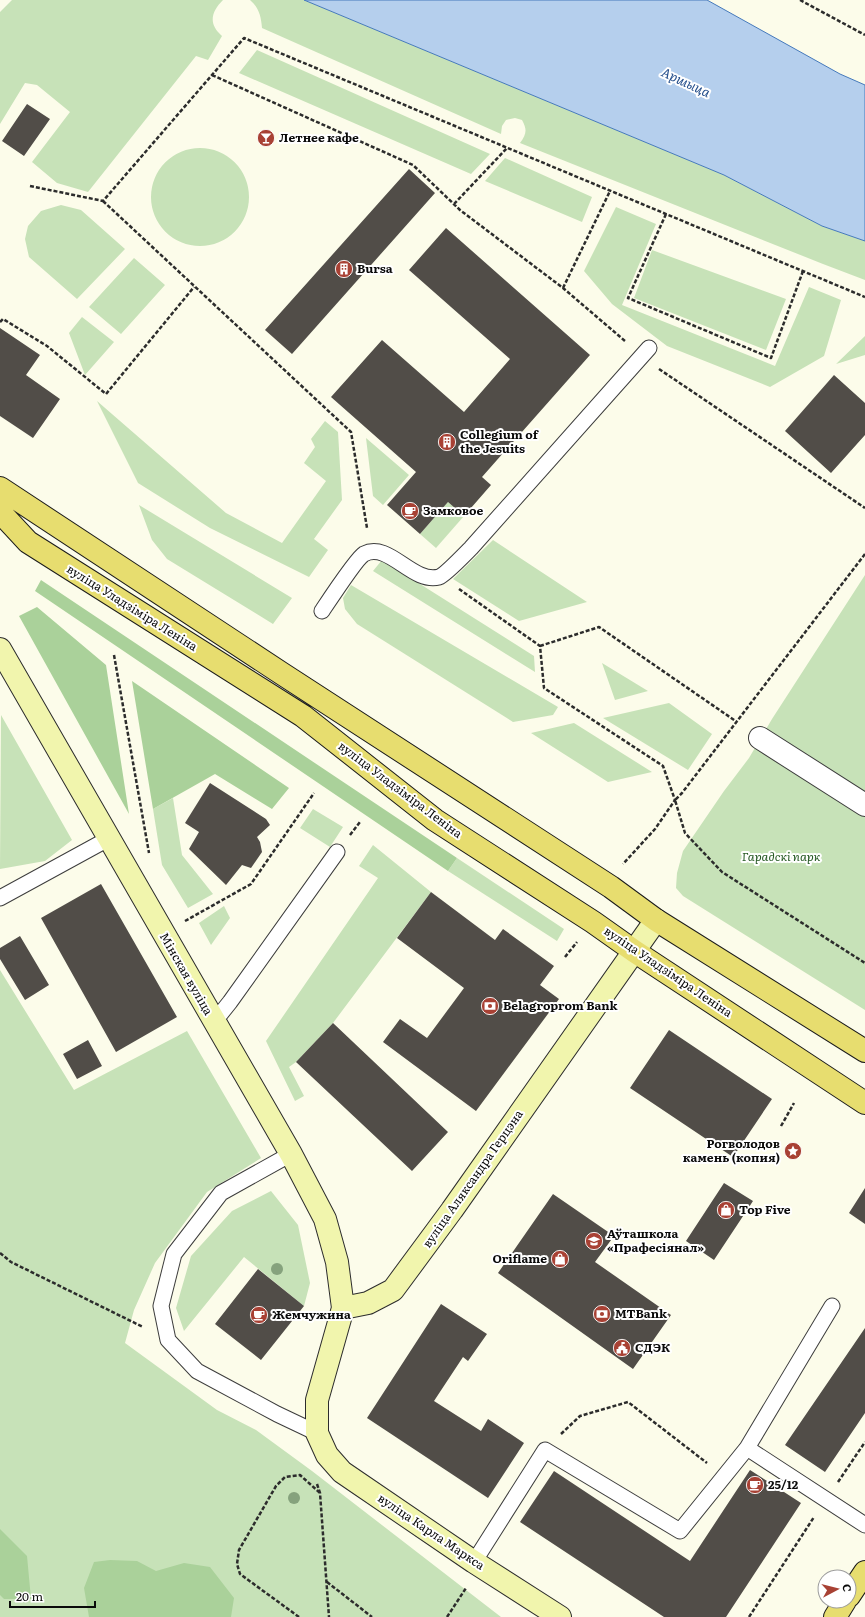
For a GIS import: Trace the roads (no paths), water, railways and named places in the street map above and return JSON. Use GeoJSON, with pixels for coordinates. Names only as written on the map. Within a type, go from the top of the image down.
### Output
{"type":"FeatureCollection","features":[{"type":"Feature","properties":{"kind":"main road"},"geometry":{"type":"LineString","coordinates":[[0,488],[281,673],[611,887],[656,920],[865,1051]]}},
{"type":"Feature","properties":{"kind":"main road","name":"вуліца Уладзіміра Леніна"},"geometry":{"type":"LineString","coordinates":[[0,512],[28,542],[303,716],[435,820],[593,922],[634,951],[865,1103]]}},
{"type":"Feature","properties":{"kind":"main road"},"geometry":{"type":"LineString","coordinates":[[857,1584],[865,1572]]}},
{"type":"Feature","properties":{"kind":"street","name":"Мінская вуліца"},"geometry":{"type":"LineString","coordinates":[[0,649],[108,839],[291,1154],[325,1219],[337,1262],[343,1308]]}},
{"type":"Feature","properties":{"kind":"street"},"geometry":{"type":"LineString","coordinates":[[760,738],[865,805]]}},
{"type":"Feature","properties":{"kind":"street","name":"вуліца Аляксандра Герцэна"},"geometry":{"type":"LineString","coordinates":[[343,1308],[368,1303],[393,1290],[452,1210],[656,920]]}},
{"type":"Feature","properties":{"kind":"street"},"geometry":{"type":"LineString","coordinates":[[317,1433],[317,1400],[343,1308]]}},
{"type":"Feature","properties":{"kind":"street","name":"вуліца Карла Маркса"},"geometry":{"type":"LineString","coordinates":[[317,1433],[326,1455],[342,1472],[474,1562],[560,1617]]}},
{"type":"Feature","properties":{"kind":"lane"},"geometry":{"type":"LineString","coordinates":[[322,611],[362,555],[373,551],[384,554],[425,578],[440,577],[471,548],[646,352]]}},
{"type":"Feature","properties":{"kind":"lane"},"geometry":{"type":"LineString","coordinates":[[0,898],[108,839]]}},
{"type":"Feature","properties":{"kind":"lane"},"geometry":{"type":"LineString","coordinates":[[214,1022],[230,1002],[337,852]]}},
{"type":"Feature","properties":{"kind":"lane"},"geometry":{"type":"LineString","coordinates":[[291,1154],[221,1193],[174,1254],[161,1306],[168,1340],[197,1371],[277,1414],[317,1433]]}},
{"type":"Feature","properties":{"kind":"lane"},"geometry":{"type":"LineString","coordinates":[[474,1562],[545,1450],[680,1531],[747,1448],[832,1306]]}},
{"type":"Feature","properties":{"kind":"lane"},"geometry":{"type":"LineString","coordinates":[[747,1448],[865,1525]]}},
{"type":"Feature","properties":{"kind":"water","name":"Аршыца"},"geometry":{"type":"Polygon","coordinates":[[[304,0],[707,0],[840,74],[865,85],[865,241],[822,226],[724,175],[304,0]]]}},
{"type":"Feature","properties":{"kind":"place","name":"Летнее кафе"},"geometry":{"type":"Point","coordinates":[266,138]}},
{"type":"Feature","properties":{"kind":"place","name":"Bursa"},"geometry":{"type":"Point","coordinates":[344,269]}},
{"type":"Feature","properties":{"kind":"place","name":"Collegium of the Jesuits"},"geometry":{"type":"Point","coordinates":[447,442]}},
{"type":"Feature","properties":{"kind":"place","name":"Замковое"},"geometry":{"type":"Point","coordinates":[410,511]}},
{"type":"Feature","properties":{"kind":"place","name":"Belagroprom Bank"},"geometry":{"type":"Point","coordinates":[490,1006]}},
{"type":"Feature","properties":{"kind":"place","name":"Рогволодов камень (копия)"},"geometry":{"type":"Point","coordinates":[793,1151]}},
{"type":"Feature","properties":{"kind":"place","name":"Top Five"},"geometry":{"type":"Point","coordinates":[726,1210]}},
{"type":"Feature","properties":{"kind":"place","name":"Аўташкола «Прафесіянал»"},"geometry":{"type":"Point","coordinates":[594,1241]}},
{"type":"Feature","properties":{"kind":"place","name":"Oriflame"},"geometry":{"type":"Point","coordinates":[560,1259]}},
{"type":"Feature","properties":{"kind":"place","name":"MTBank"},"geometry":{"type":"Point","coordinates":[602,1314]}},
{"type":"Feature","properties":{"kind":"place","name":"Жемчужина"},"geometry":{"type":"Point","coordinates":[259,1315]}},
{"type":"Feature","properties":{"kind":"place","name":"СДЭК"},"geometry":{"type":"Point","coordinates":[622,1348]}},
{"type":"Feature","properties":{"kind":"place","name":"25/12"},"geometry":{"type":"Point","coordinates":[755,1485]}},
{"type":"Feature","properties":{"kind":"park label","name":"Гарадскі парк"},"geometry":{"type":"Point","coordinates":[781,857]}}]}
